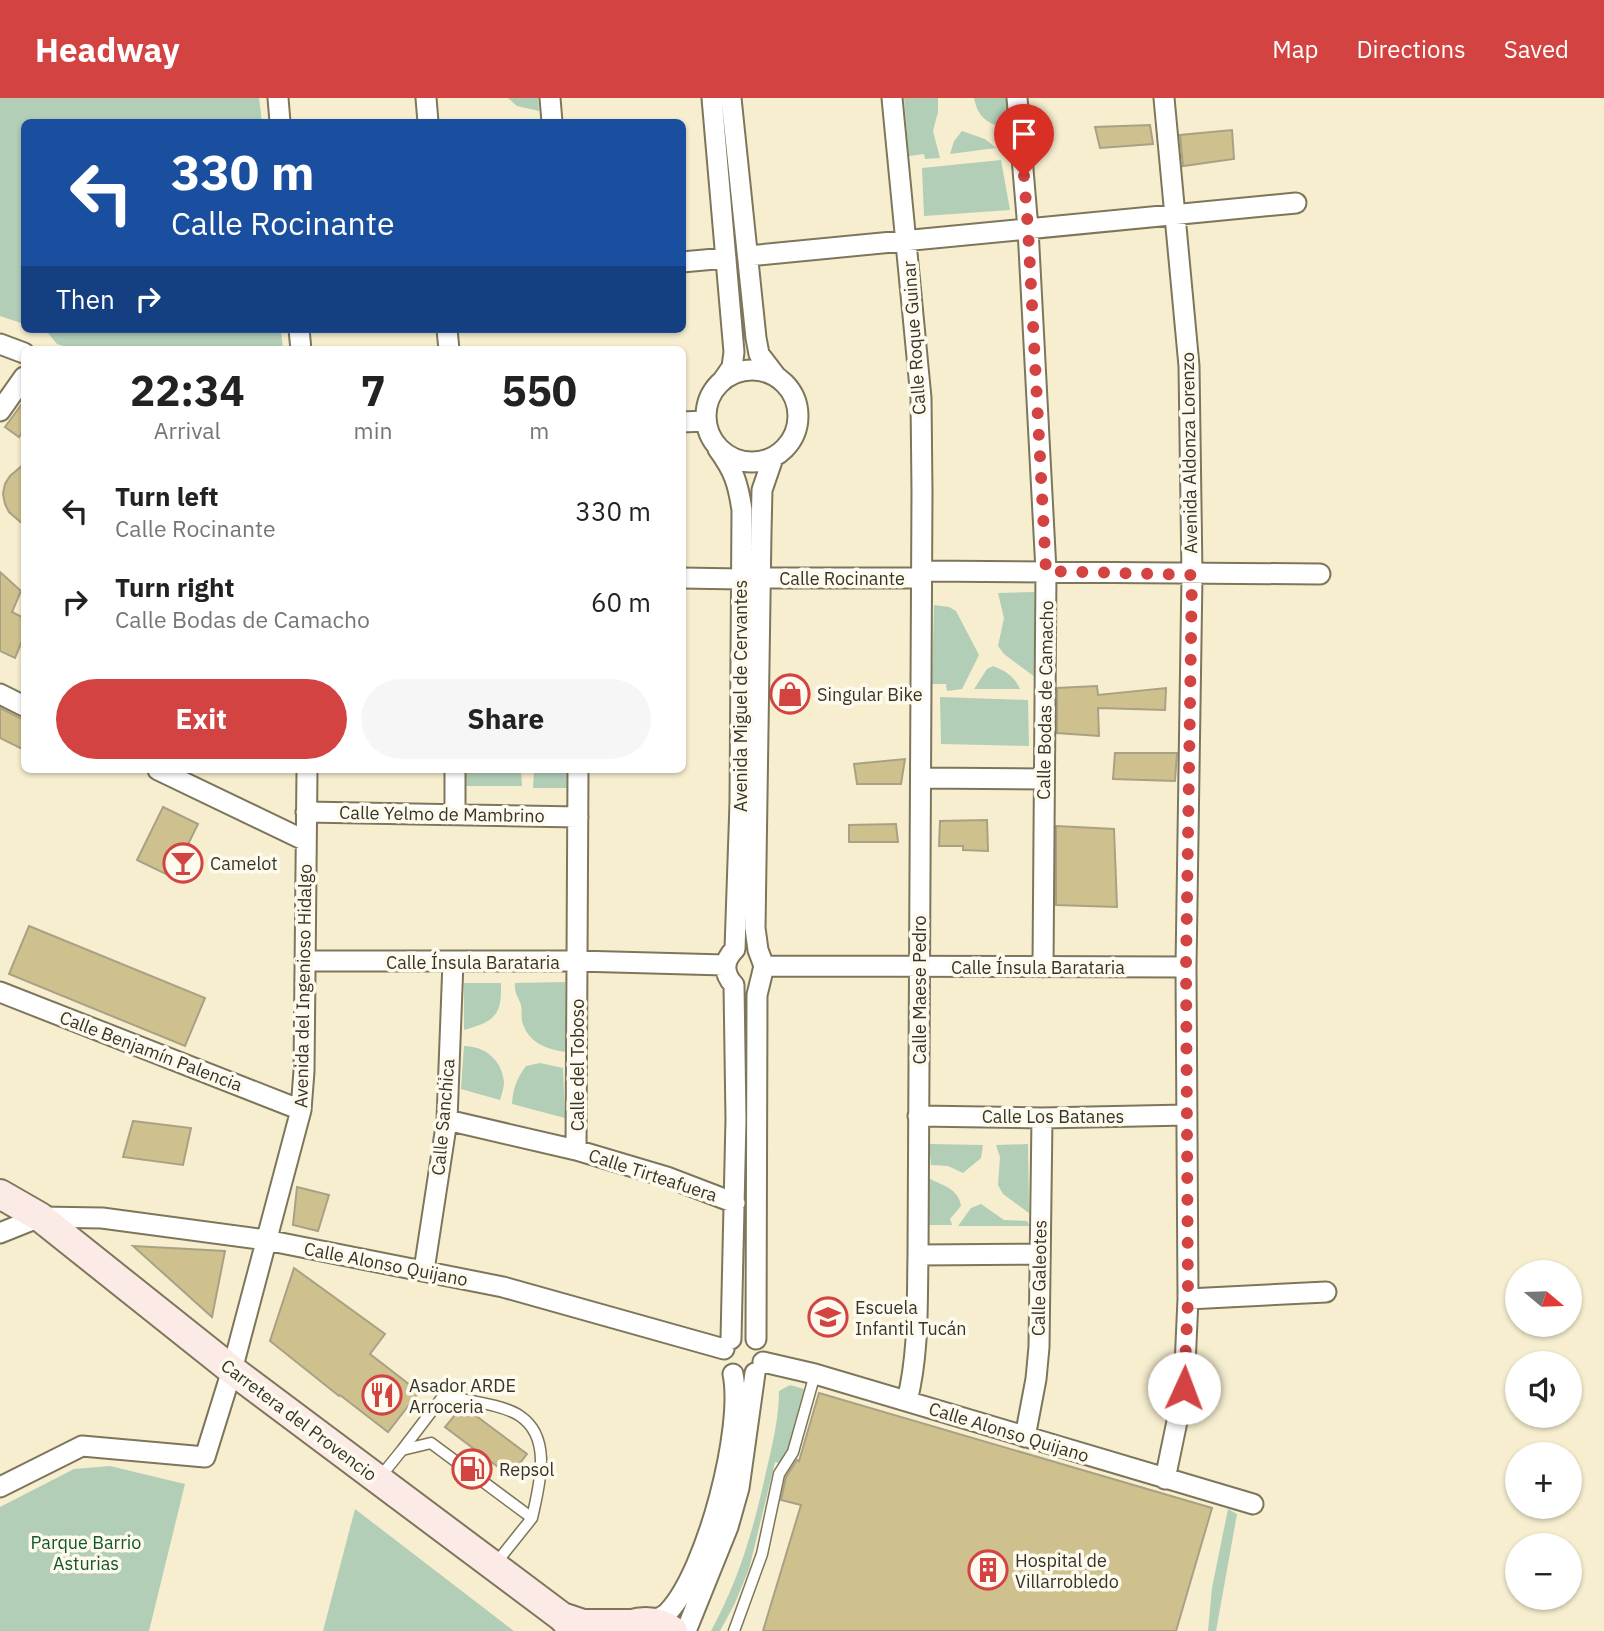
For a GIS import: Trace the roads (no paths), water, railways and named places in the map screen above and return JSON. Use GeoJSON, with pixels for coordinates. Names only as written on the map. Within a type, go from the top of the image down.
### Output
{"type":"FeatureCollection","features":[{"type":"Feature","properties":{"kind":"street"},"geometry":{"type":"LineString","coordinates":[[278,98],[280,119]]}},
{"type":"Feature","properties":{"kind":"street"},"geometry":{"type":"LineString","coordinates":[[426,98],[428,119]]}},
{"type":"Feature","properties":{"kind":"street"},"geometry":{"type":"LineString","coordinates":[[550,98],[552,119]]}},
{"type":"Feature","properties":{"kind":"street"},"geometry":{"type":"LineString","coordinates":[[712,98],[734,352],[732,367],[714,389],[708,403],[706,421],[709,435],[718,449],[732,459],[744,463],[763,462],[786,449],[794,438],[799,422],[796,399],[759,354],[731,98]]}},
{"type":"Feature","properties":{"kind":"street","name":"Calle Roque Guinar"},"geometry":{"type":"LineString","coordinates":[[892,98],[921,398],[922,575]]}},
{"type":"Feature","properties":{"kind":"street","name":"Calle Bodas de Camacho"},"geometry":{"type":"LineString","coordinates":[[1017,98],[1028,229],[1046,571],[1043,967]]}},
{"type":"Feature","properties":{"kind":"street","name":"Avenida Aldonza Lorenzo"},"geometry":{"type":"LineString","coordinates":[[1164,98],[1190,395],[1192,575],[1186,967],[1188,1299],[1184,1388],[1165,1479]]}},
{"type":"Feature","properties":{"kind":"street"},"geometry":{"type":"LineString","coordinates":[[748,256],[1296,203]]}},
{"type":"Feature","properties":{"kind":"street"},"geometry":{"type":"LineString","coordinates":[[686,262],[726,258]]}},
{"type":"Feature","properties":{"kind":"street"},"geometry":{"type":"LineString","coordinates":[[0,344],[21,351]]}},
{"type":"Feature","properties":{"kind":"street"},"geometry":{"type":"LineString","coordinates":[[723,380],[745,370],[759,370],[775,375]]}},
{"type":"Feature","properties":{"kind":"street"},"geometry":{"type":"LineString","coordinates":[[0,411],[21,381]]}},
{"type":"Feature","properties":{"kind":"street"},"geometry":{"type":"LineString","coordinates":[[686,422],[706,421]]}},
{"type":"Feature","properties":{"kind":"street","name":"Avenida Miguel de Cervantes"},"geometry":{"type":"LineString","coordinates":[[718,449],[733,469],[742,510],[740,803],[727,977],[734,985],[735,1203],[728,1344]]}},
{"type":"Feature","properties":{"kind":"street","name":"Avenida Miguel de Cervantes"},"geometry":{"type":"LineString","coordinates":[[756,1339],[757,995],[761,965],[755,928],[762,490],[773,458]]}},
{"type":"Feature","properties":{"kind":"street","name":"Calle Rocinante"},"geometry":{"type":"LineString","coordinates":[[761,578],[1046,571],[1192,575],[1320,574]]}},
{"type":"Feature","properties":{"kind":"street","name":"Calle Maese Pedro"},"geometry":{"type":"LineString","coordinates":[[907,1401],[917,1345],[922,575]]}},
{"type":"Feature","properties":{"kind":"street"},"geometry":{"type":"LineString","coordinates":[[686,578],[741,579]]}},
{"type":"Feature","properties":{"kind":"street"},"geometry":{"type":"LineString","coordinates":[[0,694],[21,704]]}},
{"type":"Feature","properties":{"kind":"street"},"geometry":{"type":"LineString","coordinates":[[164,773],[306,841]]}},
{"type":"Feature","properties":{"kind":"street","name":"Avenida del Ingenioso Hidalgo"},"geometry":{"type":"LineString","coordinates":[[0,1486],[82,1446],[205,1457],[232,1370],[301,1110],[304,1071],[307,773]]}},
{"type":"Feature","properties":{"kind":"street"},"geometry":{"type":"LineString","coordinates":[[455,773],[455,813]]}},
{"type":"Feature","properties":{"kind":"street","name":"Calle del Toboso"},"geometry":{"type":"LineString","coordinates":[[576,1150],[578,773]]}},
{"type":"Feature","properties":{"kind":"street"},"geometry":{"type":"LineString","coordinates":[[921,778],[1044,779]]}},
{"type":"Feature","properties":{"kind":"street","name":"Calle Yelmo de Mambrino"},"geometry":{"type":"LineString","coordinates":[[306,812],[578,817]]}},
{"type":"Feature","properties":{"kind":"street"},"geometry":{"type":"LineString","coordinates":[[730,957],[747,947],[761,965],[752,985],[734,985]]}},
{"type":"Feature","properties":{"kind":"street","name":"Calle Ínsula Barataria"},"geometry":{"type":"LineString","coordinates":[[305,961],[577,961],[730,957]]}},
{"type":"Feature","properties":{"kind":"street","name":"Calle Sanchica"},"geometry":{"type":"LineString","coordinates":[[424,1270],[447,1120],[453,962]]}},
{"type":"Feature","properties":{"kind":"street","name":"Calle Ínsula Barataria"},"geometry":{"type":"LineString","coordinates":[[761,965],[1186,967]]}},
{"type":"Feature","properties":{"kind":"street","name":"Calle Benjamín Palencia"},"geometry":{"type":"LineString","coordinates":[[0,992],[301,1110]]}},
{"type":"Feature","properties":{"kind":"street","name":"Calle Los Batanes"},"geometry":{"type":"LineString","coordinates":[[918,1116],[1042,1118],[1187,1115]]}},
{"type":"Feature","properties":{"kind":"street","name":"Calle Galeotes"},"geometry":{"type":"LineString","coordinates":[[1025,1437],[1039,1347],[1042,1118]]}},
{"type":"Feature","properties":{"kind":"street","name":"Calle Tirteafuera"},"geometry":{"type":"LineString","coordinates":[[447,1120],[576,1150],[667,1177],[735,1203]]}},
{"type":"Feature","properties":{"kind":"street","name":"Carretera del Provencio"},"geometry":{"type":"LineString","coordinates":[[0,1194],[40,1217],[232,1370],[569,1624],[642,1627]]}},
{"type":"Feature","properties":{"kind":"street"},"geometry":{"type":"LineString","coordinates":[[0,1233],[40,1217]]}},
{"type":"Feature","properties":{"kind":"street","name":"Calle Alonso Quijano"},"geometry":{"type":"LineString","coordinates":[[40,1217],[102,1218],[266,1240],[503,1287],[728,1344]]}},
{"type":"Feature","properties":{"kind":"street"},"geometry":{"type":"LineString","coordinates":[[918,1255],[1039,1254]]}},
{"type":"Feature","properties":{"kind":"street"},"geometry":{"type":"LineString","coordinates":[[1188,1299],[1326,1292]]}},
{"type":"Feature","properties":{"kind":"street"},"geometry":{"type":"LineString","coordinates":[[642,1627],[666,1614],[677,1600],[689,1581],[709,1528],[732,1433],[736,1389],[733,1374],[724,1363],[728,1344],[744,1335],[756,1339],[763,1349],[738,1488],[728,1527],[687,1631]]}},
{"type":"Feature","properties":{"kind":"street"},"geometry":{"type":"LineString","coordinates":[[733,1374],[744,1377],[759,1367]]}},
{"type":"Feature","properties":{"kind":"street","name":"Calle Alonso Quijano"},"geometry":{"type":"LineString","coordinates":[[759,1367],[815,1374],[1253,1504]]}},
{"type":"Feature","properties":{"kind":"lane"},"geometry":{"type":"LineString","coordinates":[[734,1631],[762,1554],[779,1474],[793,1452],[815,1374]]}},
{"type":"Feature","properties":{"kind":"lane"},"geometry":{"type":"LineString","coordinates":[[378,1480],[441,1399],[451,1397],[519,1415],[531,1427],[539,1441],[541,1460],[532,1518],[494,1566]]}},
{"type":"Feature","properties":{"kind":"lane"},"geometry":{"type":"LineString","coordinates":[[402,1450],[431,1443],[532,1518]]}},
{"type":"Feature","properties":{"kind":"place","name":"Singular Bike"},"geometry":{"type":"Point","coordinates":[790,694]}},
{"type":"Feature","properties":{"kind":"place","name":"Camelot"},"geometry":{"type":"Point","coordinates":[183,863]}},
{"type":"Feature","properties":{"kind":"place","name":"Escuela Infantil Tucán"},"geometry":{"type":"Point","coordinates":[828,1317]}},
{"type":"Feature","properties":{"kind":"place","name":"Asador ARDE Arroceria"},"geometry":{"type":"Point","coordinates":[382,1395]}},
{"type":"Feature","properties":{"kind":"place","name":"Repsol"},"geometry":{"type":"Point","coordinates":[472,1469]}},
{"type":"Feature","properties":{"kind":"place","name":"Hospital de Villarrobledo"},"geometry":{"type":"Point","coordinates":[988,1570]}},
{"type":"Feature","properties":{"kind":"park label","name":"Parque Barrio Asturias"},"geometry":{"type":"Point","coordinates":[86,1552]}}]}
